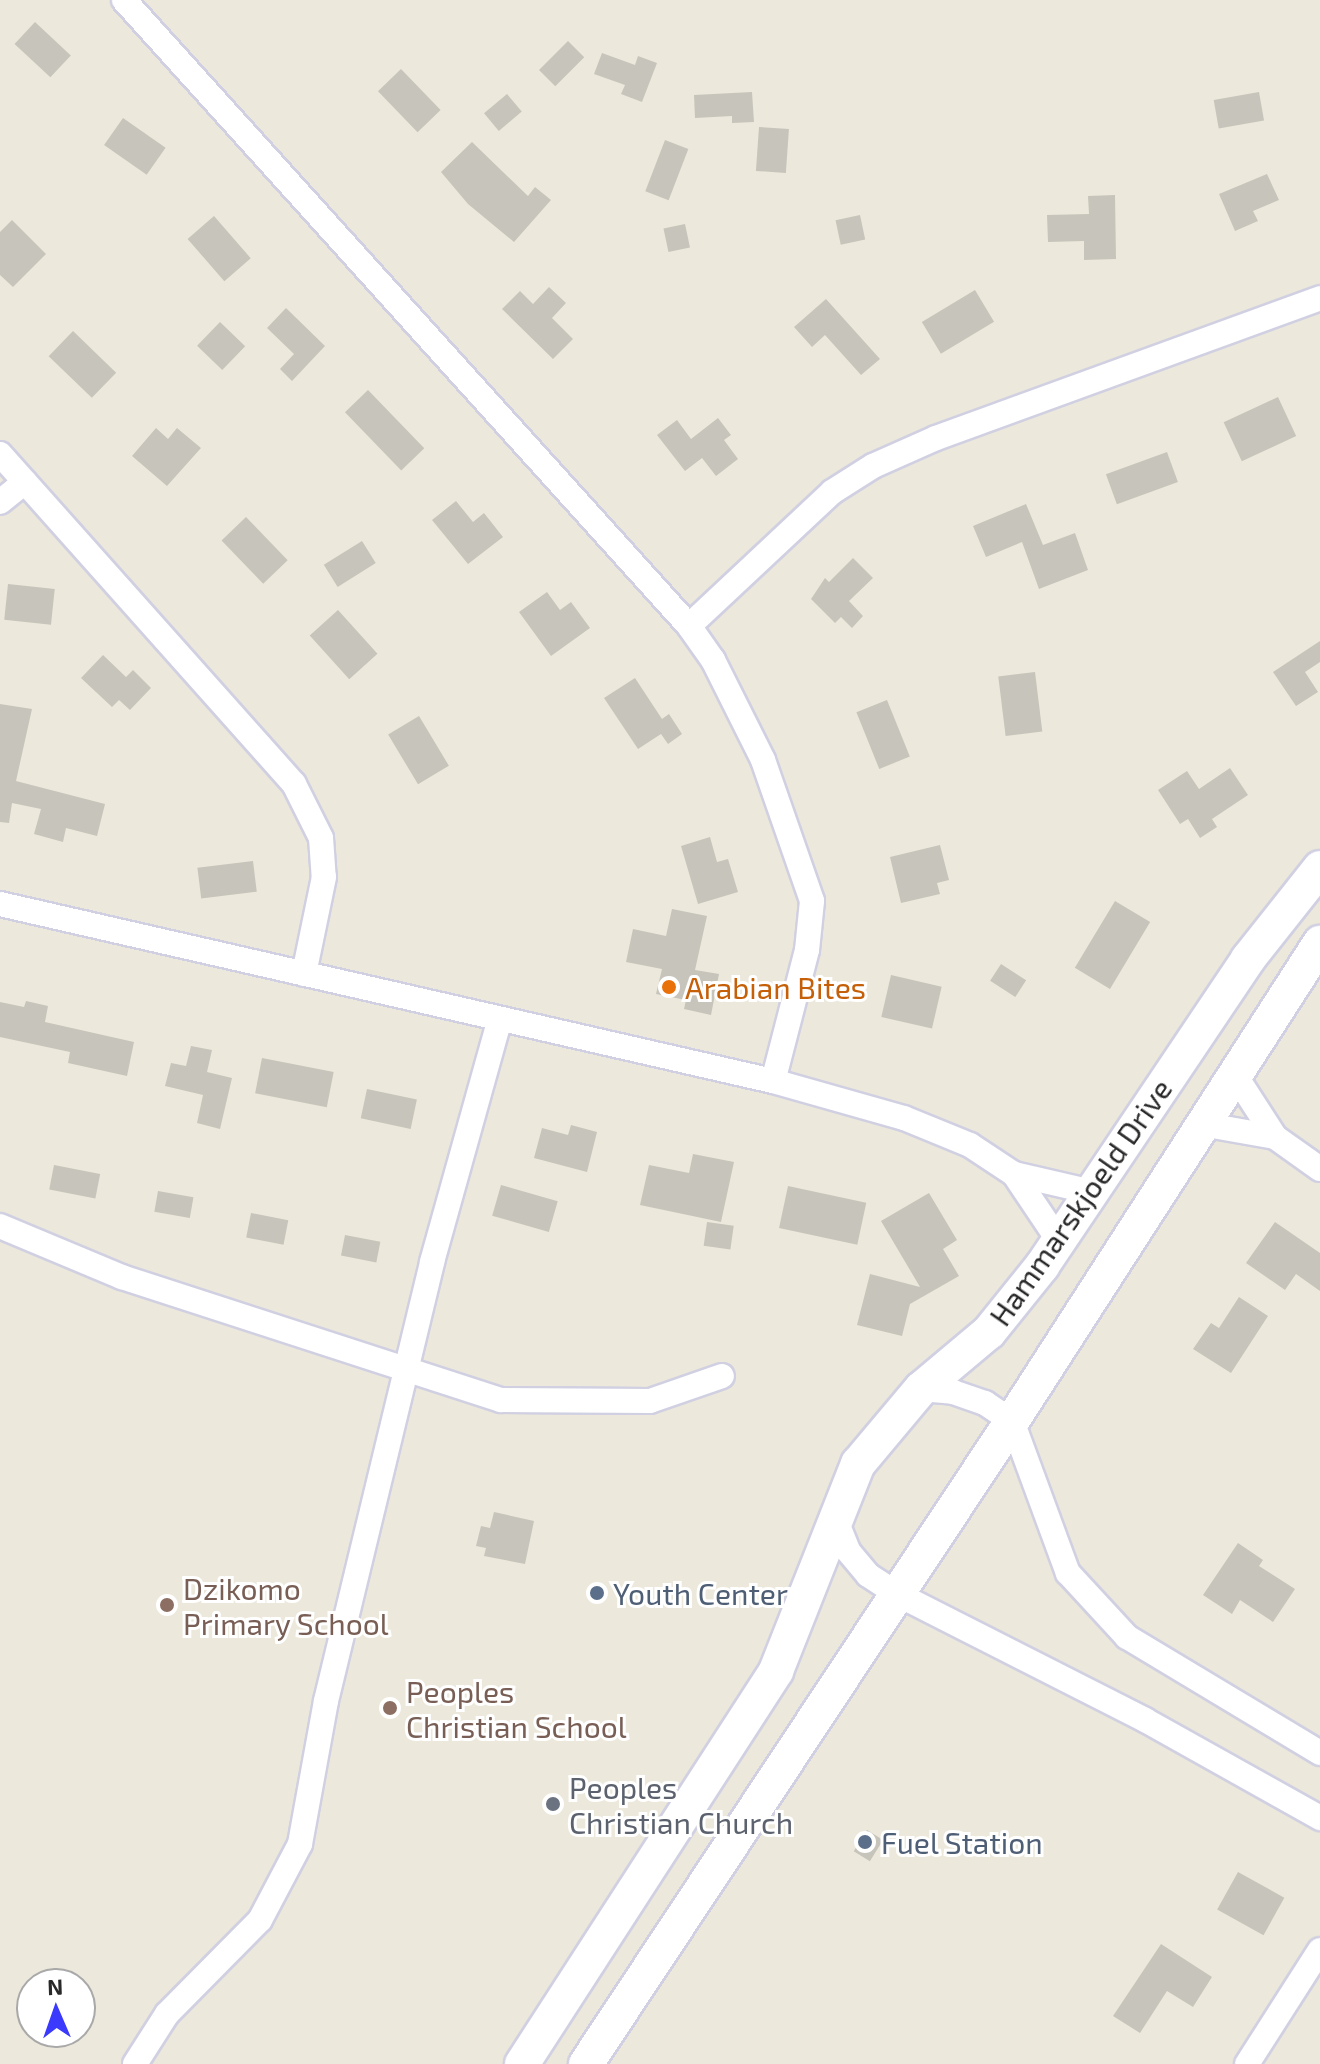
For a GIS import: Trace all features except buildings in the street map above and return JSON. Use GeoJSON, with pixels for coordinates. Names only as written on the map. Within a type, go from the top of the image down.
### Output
{"type":"FeatureCollection","features":[{"type":"Feature","properties":{"kind":"main road","name":"Hammarskjoeld Drive"},"geometry":{"type":"LineString","coordinates":[[522,2064],[776,1671],[858,1464],[921,1389],[989,1332],[1059,1241],[1224,994],[1320,868]]}},
{"type":"Feature","properties":{"kind":"main road","name":"Hammarskjoeld Drive"},"geometry":{"type":"LineString","coordinates":[[594,2052],[1207,1125],[1320,943]]}},
{"type":"Feature","properties":{"kind":"main road"},"geometry":{"type":"LineString","coordinates":[[1224,994],[1255,997],[1273,1019]]}},
{"type":"Feature","properties":{"kind":"main road"},"geometry":{"type":"LineString","coordinates":[[555,2011],[566,2037],[594,2052]]}},
{"type":"Feature","properties":{"kind":"street"},"geometry":{"type":"LineString","coordinates":[[124,0],[689,626],[713,660],[763,760],[812,901],[807,950],[773,1081]]}},
{"type":"Feature","properties":{"kind":"street"},"geometry":{"type":"LineString","coordinates":[[689,626],[832,492],[873,466],[936,438],[1320,298]]}},
{"type":"Feature","properties":{"kind":"street"},"geometry":{"type":"LineString","coordinates":[[0,454],[284,773],[310,811],[321,838],[324,877],[304,974]]}},
{"type":"Feature","properties":{"kind":"street"},"geometry":{"type":"LineString","coordinates":[[0,502],[25,482]]}},
{"type":"Feature","properties":{"kind":"street"},"geometry":{"type":"LineString","coordinates":[[0,904],[773,1081],[904,1118],[970,1145],[1014,1174],[1092,1192]]}},
{"type":"Feature","properties":{"kind":"street"},"geometry":{"type":"LineString","coordinates":[[135,2064],[167,2014],[260,1920],[300,1844],[326,1701],[410,1367],[432,1262],[500,1019]]}},
{"type":"Feature","properties":{"kind":"street"},"geometry":{"type":"LineString","coordinates":[[1237,1078],[1275,1137],[1320,1169]]}},
{"type":"Feature","properties":{"kind":"street"},"geometry":{"type":"LineString","coordinates":[[1207,1125],[1275,1137]]}},
{"type":"Feature","properties":{"kind":"street"},"geometry":{"type":"LineString","coordinates":[[1014,1174],[1059,1241]]}},
{"type":"Feature","properties":{"kind":"street"},"geometry":{"type":"LineString","coordinates":[[0,1226],[122,1277],[410,1367],[501,1400],[562,1403],[650,1401],[722,1376]]}},
{"type":"Feature","properties":{"kind":"street"},"geometry":{"type":"LineString","coordinates":[[921,1389],[953,1392],[985,1403],[1012,1421],[1068,1573],[1127,1637],[1320,1753]]}},
{"type":"Feature","properties":{"kind":"street"},"geometry":{"type":"LineString","coordinates":[[835,1518],[848,1551],[868,1575],[897,1594],[1145,1720],[1320,1818]]}},
{"type":"Feature","properties":{"kind":"street"},"geometry":{"type":"LineString","coordinates":[[1247,2064],[1320,1950]]}},
{"type":"Feature","properties":{"kind":"place","name":"Arabian Bites"},"geometry":{"type":"Point","coordinates":[669,987]}},
{"type":"Feature","properties":{"kind":"place","name":"Youth Center"},"geometry":{"type":"Point","coordinates":[597,1593]}},
{"type":"Feature","properties":{"kind":"place","name":"Dzikomo Primary School"},"geometry":{"type":"Point","coordinates":[167,1605]}},
{"type":"Feature","properties":{"kind":"place","name":"Peoples Christian School"},"geometry":{"type":"Point","coordinates":[390,1708]}},
{"type":"Feature","properties":{"kind":"place","name":"Peoples Christian Church"},"geometry":{"type":"Point","coordinates":[553,1804]}},
{"type":"Feature","properties":{"kind":"place","name":"Fuel Station"},"geometry":{"type":"Point","coordinates":[865,1842]}}]}
